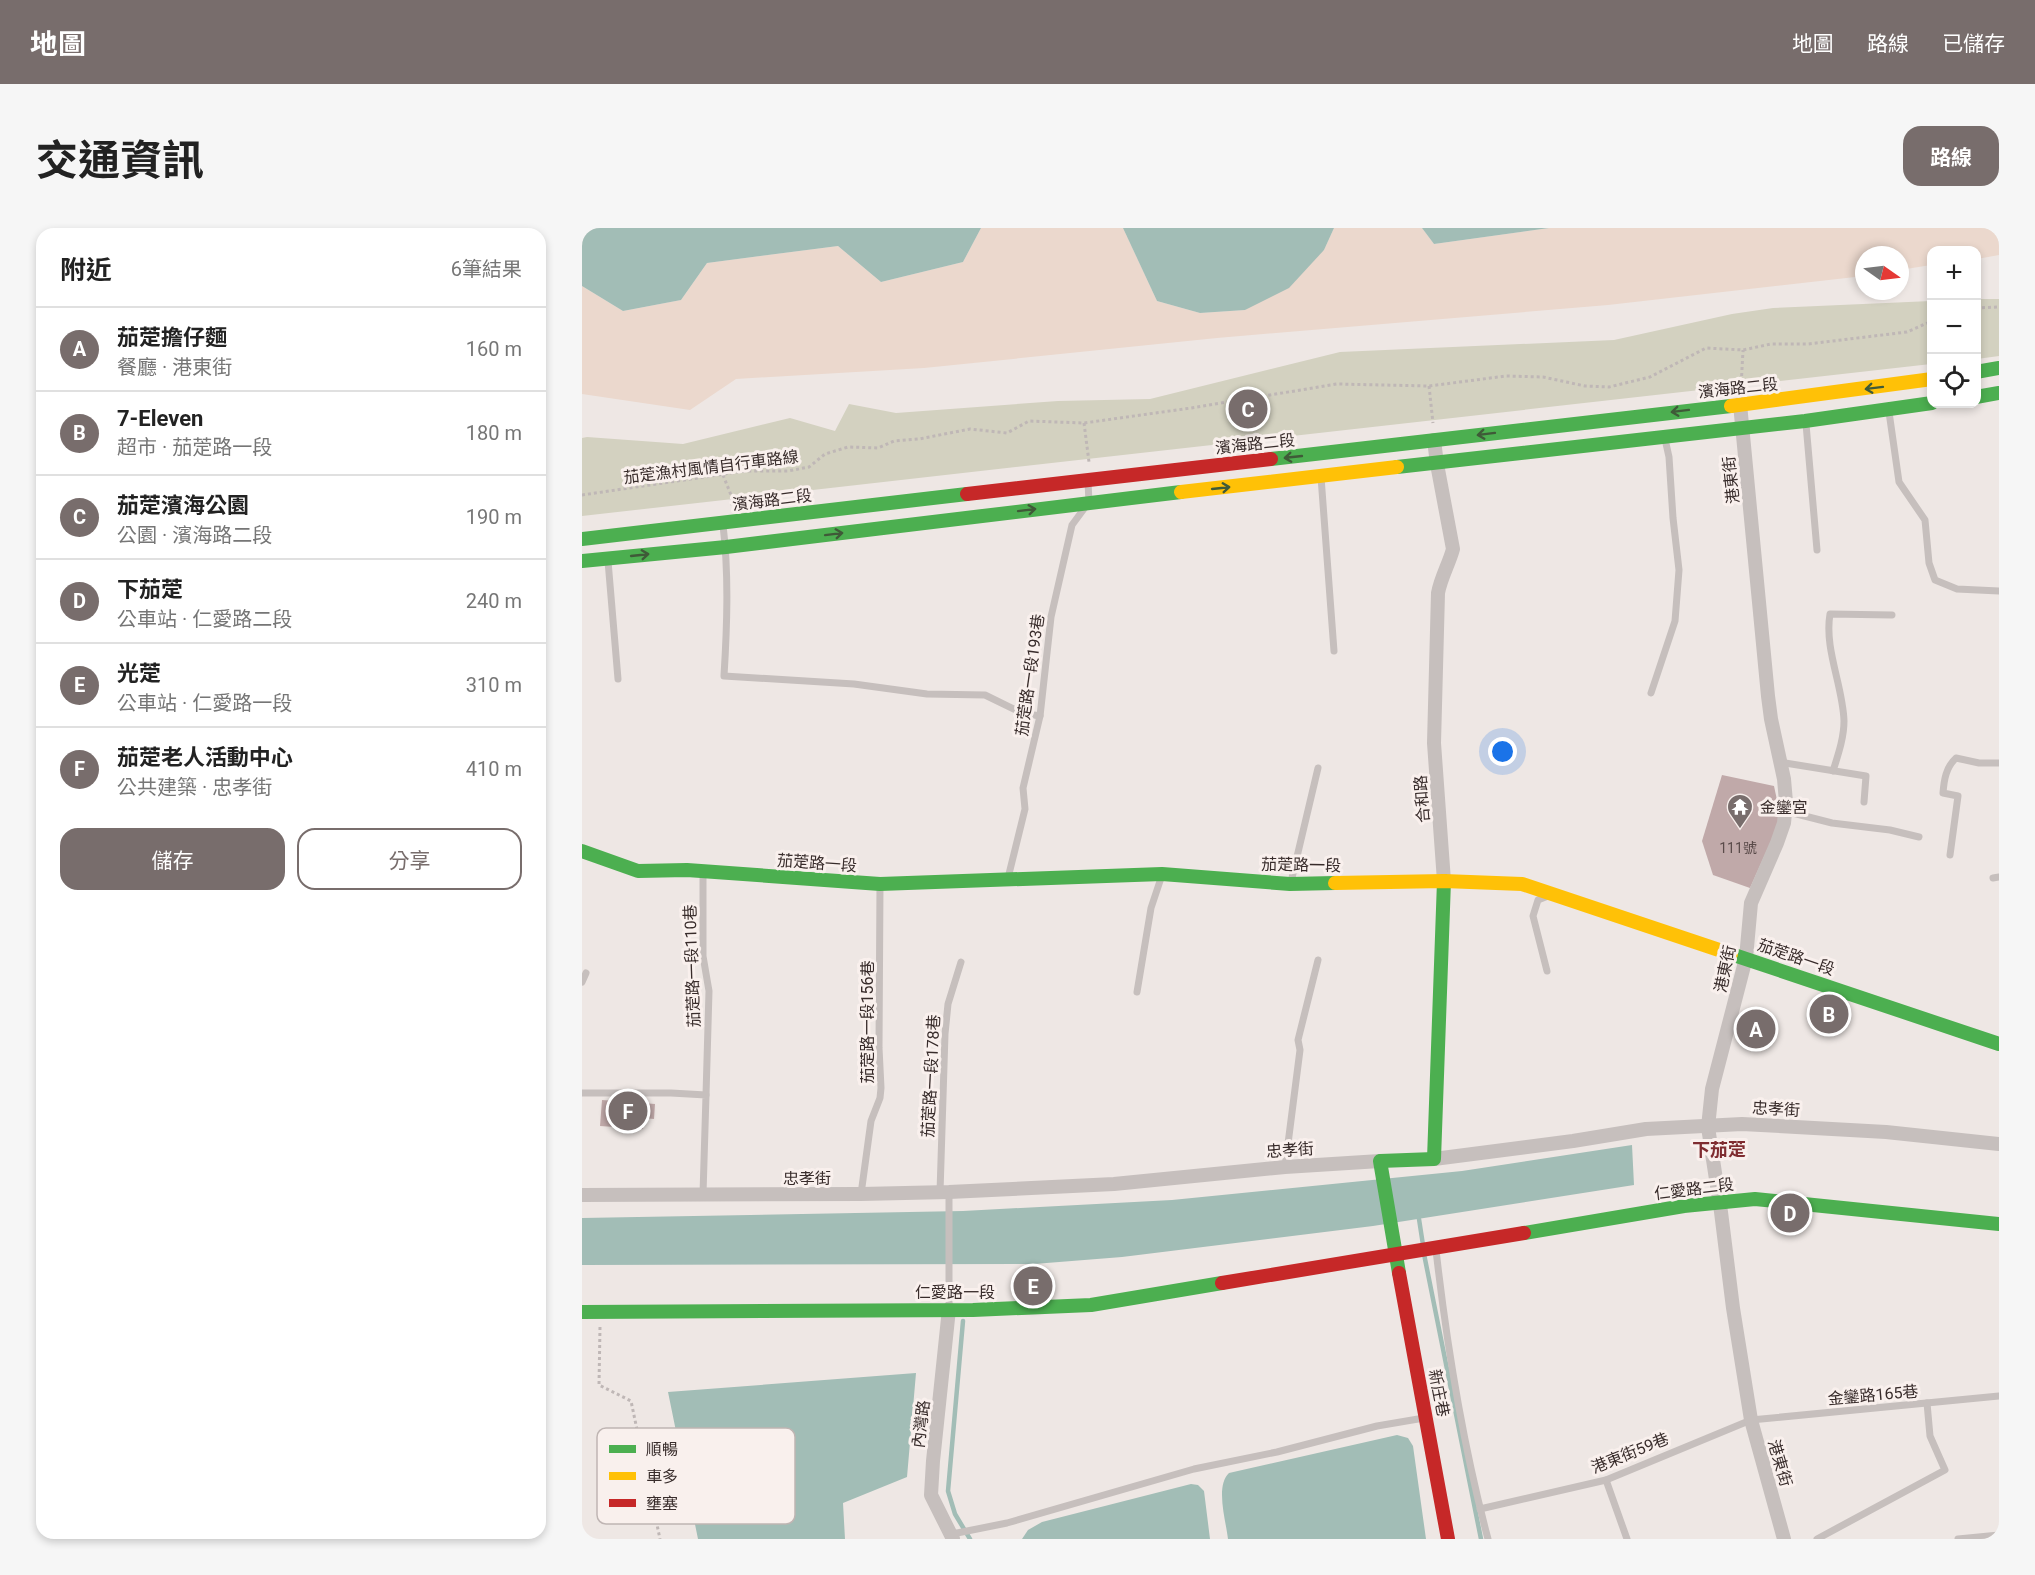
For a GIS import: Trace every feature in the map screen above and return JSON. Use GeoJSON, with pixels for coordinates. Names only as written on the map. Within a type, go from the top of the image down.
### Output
{"type":"FeatureCollection","features":[{"type":"Feature","properties":{"kind":"street"},"geometry":{"type":"LineString","coordinates":[[1981,371],[1999,368]]}},
{"type":"Feature","properties":{"kind":"street","name":"濱海路二段"},"geometry":{"type":"LineString","coordinates":[[582,539],[1740,404],[1927,380]]}},
{"type":"Feature","properties":{"kind":"street"},"geometry":{"type":"LineString","coordinates":[[1981,396],[1999,393]]}},
{"type":"Feature","properties":{"kind":"street","name":"港東街"},"geometry":{"type":"LineString","coordinates":[[1740,404],[1768,696],[1784,779],[1785,811],[1778,843],[1751,903],[1746,958],[1712,1089],[1708,1127],[1750,1420],[1784,1539]]}},
{"type":"Feature","properties":{"kind":"street"},"geometry":{"type":"LineString","coordinates":[[582,561],[726,547],[1089,502],[1805,421],[1927,404]]}},
{"type":"Feature","properties":{"kind":"street","name":"合和路"},"geometry":{"type":"LineString","coordinates":[[1434,440],[1453,549],[1451,559],[1440,580],[1438,593],[1434,743],[1444,881],[1434,1159]]}},
{"type":"Feature","properties":{"kind":"street","name":"茄萣路一段"},"geometry":{"type":"LineString","coordinates":[[582,851],[638,871],[704,872],[880,884],[1162,874],[1290,884],[1444,881],[1522,884],[1999,1044]]}},
{"type":"Feature","properties":{"kind":"street","name":"忠孝街"},"geometry":{"type":"LineString","coordinates":[[582,1195],[861,1194],[946,1197],[1285,1167],[1434,1159],[1646,1129],[1742,1124],[1886,1132],[1999,1144]]}},
{"type":"Feature","properties":{"kind":"street","name":"新庄巷"},"geometry":{"type":"LineString","coordinates":[[1380,1161],[1448,1539]]}},
{"type":"Feature","properties":{"kind":"street","name":"仁愛路二段"},"geometry":{"type":"LineString","coordinates":[[1396,1254],[1684,1206],[1755,1199],[1999,1224]]}},
{"type":"Feature","properties":{"kind":"street","name":"仁愛路一段"},"geometry":{"type":"LineString","coordinates":[[582,1312],[949,1309],[1091,1305],[1396,1254]]}},
{"type":"Feature","properties":{"kind":"street","name":"內灣路"},"geometry":{"type":"LineString","coordinates":[[949,1309],[931,1495],[952,1537]]}},
{"type":"Feature","properties":{"kind":"lane"},"geometry":{"type":"LineString","coordinates":[[1889,409],[1899,482],[1925,520],[1929,563],[1935,580],[1957,589],[1999,591]]}},
{"type":"Feature","properties":{"kind":"lane"},"geometry":{"type":"LineString","coordinates":[[1805,421],[1816,550]]}},
{"type":"Feature","properties":{"kind":"lane"},"geometry":{"type":"LineString","coordinates":[[1651,693],[1675,621],[1679,570],[1665,436]]}},
{"type":"Feature","properties":{"kind":"lane"},"geometry":{"type":"LineString","coordinates":[[1321,476],[1334,651]]}},
{"type":"Feature","properties":{"kind":"lane"},"geometry":{"type":"LineString","coordinates":[[1089,502],[1090,479]]}},
{"type":"Feature","properties":{"kind":"lane","name":"茄萣路一段193巷"},"geometry":{"type":"LineString","coordinates":[[1007,880],[1025,809],[1023,788],[1040,716],[1051,617],[1072,525],[1089,502]]}},
{"type":"Feature","properties":{"kind":"lane"},"geometry":{"type":"LineString","coordinates":[[728,522],[724,676],[854,684],[927,694],[985,695],[1022,713],[1040,716]]}},
{"type":"Feature","properties":{"kind":"lane"},"geometry":{"type":"LineString","coordinates":[[608,558],[618,679]]}},
{"type":"Feature","properties":{"kind":"lane"},"geometry":{"type":"LineString","coordinates":[[1833,771],[1842,742],[1844,720],[1831,645],[1830,614],[1892,615]]}},
{"type":"Feature","properties":{"kind":"lane"},"geometry":{"type":"LineString","coordinates":[[1950,855],[1958,796],[1943,793],[1944,780],[1951,763],[1956,758],[1979,763],[1999,763]]}},
{"type":"Feature","properties":{"kind":"lane"},"geometry":{"type":"LineString","coordinates":[[1779,762],[1866,776],[1864,802]]}},
{"type":"Feature","properties":{"kind":"lane"},"geometry":{"type":"LineString","coordinates":[[1290,884],[1318,768]]}},
{"type":"Feature","properties":{"kind":"lane"},"geometry":{"type":"LineString","coordinates":[[1785,811],[1832,823],[1890,830],[1920,837]]}},
{"type":"Feature","properties":{"kind":"lane","name":"茄萣路一段110巷"},"geometry":{"type":"LineString","coordinates":[[704,872],[703,956],[709,991],[704,1194]]}},
{"type":"Feature","properties":{"kind":"lane"},"geometry":{"type":"LineString","coordinates":[[1137,992],[1151,908],[1162,874]]}},
{"type":"Feature","properties":{"kind":"lane","name":"茄萣路一段156巷"},"geometry":{"type":"LineString","coordinates":[[861,1194],[871,1121],[881,1088],[879,1048],[880,884]]}},
{"type":"Feature","properties":{"kind":"lane"},"geometry":{"type":"LineString","coordinates":[[1547,971],[1533,916],[1538,900],[1551,894]]}},
{"type":"Feature","properties":{"kind":"lane"},"geometry":{"type":"LineString","coordinates":[[1285,1167],[1300,1050],[1298,1040],[1318,960]]}},
{"type":"Feature","properties":{"kind":"lane","name":"茄萣路一段178巷"},"geometry":{"type":"LineString","coordinates":[[949,1309],[945,1034],[948,1004],[961,962]]}},
{"type":"Feature","properties":{"kind":"lane"},"geometry":{"type":"LineString","coordinates":[[582,982],[586,973]]}},
{"type":"Feature","properties":{"kind":"lane"},"geometry":{"type":"LineString","coordinates":[[582,1093],[706,1095]]}},
{"type":"Feature","properties":{"kind":"lane"},"geometry":{"type":"LineString","coordinates":[[1432,1248],[1462,1423],[1488,1539]]}},
{"type":"Feature","properties":{"kind":"lane","name":"金鑾路165巷"},"geometry":{"type":"LineString","coordinates":[[1750,1420],[1999,1396]]}},
{"type":"Feature","properties":{"kind":"lane"},"geometry":{"type":"LineString","coordinates":[[1817,1539],[1946,1470],[1930,1436],[1927,1403]]}},
{"type":"Feature","properties":{"kind":"lane"},"geometry":{"type":"LineString","coordinates":[[952,1537],[1194,1469],[1277,1452],[1377,1426],[1427,1417]]}},
{"type":"Feature","properties":{"kind":"lane","name":"港東街59巷"},"geometry":{"type":"LineString","coordinates":[[1480,1509],[1606,1480],[1750,1420]]}},
{"type":"Feature","properties":{"kind":"lane"},"geometry":{"type":"LineString","coordinates":[[1606,1480],[1627,1539]]}},
{"type":"Feature","properties":{"kind":"lane"},"geometry":{"type":"LineString","coordinates":[[1958,1539],[1999,1535]]}},
{"type":"Feature","properties":{"kind":"path"},"geometry":{"type":"LineString","coordinates":[[1981,308],[1999,307]]}},
{"type":"Feature","properties":{"kind":"path","name":"茄萣漁村風情自行車路線"},"geometry":{"type":"LineString","coordinates":[[582,495],[746,471],[788,471],[809,467],[825,454],[848,447],[878,448],[894,441],[919,439],[970,429],[1007,434],[1029,421],[1084,423],[1337,384],[1430,386],[1506,376],[1543,377],[1585,386],[1609,387],[1650,377],[1706,348],[1743,350],[1771,344],[1808,344],[1907,332],[1927,323]]}},
{"type":"Feature","properties":{"kind":"path"},"geometry":{"type":"LineString","coordinates":[[1740,404],[1743,350]]}},
{"type":"Feature","properties":{"kind":"path"},"geometry":{"type":"LineString","coordinates":[[1430,386],[1434,440]]}},
{"type":"Feature","properties":{"kind":"path"},"geometry":{"type":"LineString","coordinates":[[1084,423],[1090,479]]}},
{"type":"Feature","properties":{"kind":"path"},"geometry":{"type":"LineString","coordinates":[[723,475],[731,495],[728,522]]}},
{"type":"Feature","properties":{"kind":"path"},"geometry":{"type":"LineString","coordinates":[[600,1312],[599,1386],[631,1401],[637,1428]]}},
{"type":"Feature","properties":{"kind":"path"},"geometry":{"type":"LineString","coordinates":[[657,1524],[660,1539]]}},
{"type":"Feature","properties":{"kind":"shaded area"},"geometry":{"type":"Polygon","coordinates":[[[1981,299],[1999,299],[1999,356],[1981,358],[1981,299]]]}},
{"type":"Feature","properties":{"kind":"shaded area"},"geometry":{"type":"Polygon","coordinates":[[[1927,301],[1927,364],[582,516],[582,438],[587,437],[683,444],[790,418],[835,431],[849,404],[896,413],[1058,401],[1150,399],[1340,352],[1614,340],[1732,314],[1773,308],[1927,301]]]}},
{"type":"Feature","properties":{"kind":"sand"},"geometry":{"type":"Polygon","coordinates":[[[981,228],[1123,228],[1157,301],[1200,313],[1245,310],[1324,250],[1334,228],[1422,228],[1434,244],[1549,228],[1999,228],[1999,255],[1981,258],[1981,246],[1927,246],[1927,266],[1909,269],[1909,246],[1855,246],[1855,277],[1608,305],[1217,338],[924,368],[736,379],[690,410],[582,394],[582,286],[623,311],[681,300],[707,263],[838,246],[881,282],[963,262],[981,228]]]}},
{"type":"Feature","properties":{"kind":"water"},"geometry":{"type":"Polygon","coordinates":[[[582,228],[981,228],[963,262],[881,282],[838,246],[707,263],[681,300],[623,311],[582,286],[582,228]]]}},
{"type":"Feature","properties":{"kind":"water"},"geometry":{"type":"Polygon","coordinates":[[[1123,228],[1334,228],[1324,250],[1289,288],[1245,310],[1200,313],[1157,301],[1123,228]]]}},
{"type":"Feature","properties":{"kind":"water"},"geometry":{"type":"Polygon","coordinates":[[[1422,228],[1549,228],[1434,244],[1422,228]]]}},
{"type":"Feature","properties":{"kind":"water"},"geometry":{"type":"Polygon","coordinates":[[[1632,1145],[1634,1185],[1373,1226],[1122,1257],[1034,1264],[582,1265],[582,1218],[963,1211],[1172,1200],[1462,1171],[1632,1145]]]}},
{"type":"Feature","properties":{"kind":"water"},"geometry":{"type":"Polygon","coordinates":[[[916,1373],[907,1477],[843,1503],[845,1539],[698,1539],[695,1524],[795,1524],[795,1428],[675,1428],[668,1392],[916,1373]]]}},
{"type":"Feature","properties":{"kind":"water"},"geometry":{"type":"Polygon","coordinates":[[[1397,1435],[1408,1438],[1413,1446],[1426,1539],[1228,1539],[1222,1495],[1225,1479],[1229,1473],[1397,1435]]]}},
{"type":"Feature","properties":{"kind":"water"},"geometry":{"type":"Polygon","coordinates":[[[1191,1484],[1198,1485],[1204,1491],[1210,1539],[1022,1539],[1028,1530],[1042,1522],[1191,1484]]]}},
{"type":"Feature","properties":{"kind":"building","name":"金鑾宮"},"geometry":{"type":"Polygon","coordinates":[[[1722,775],[1774,786],[1781,819],[1750,888],[1713,875],[1702,841],[1722,775]]]}},
{"type":"Feature","properties":{"kind":"building"},"geometry":{"type":"Polygon","coordinates":[[[1744,1015],[1774,1024],[1768,1040],[1739,1033],[1744,1015]]]}},
{"type":"Feature","properties":{"kind":"building"},"geometry":{"type":"Polygon","coordinates":[[[602,1100],[655,1104],[654,1119],[644,1118],[643,1129],[600,1126],[602,1100]]]}},
{"type":"Feature","properties":{"kind":"waterway"},"geometry":{"type":"LineString","coordinates":[[1419,1219],[1423,1245]]}},
{"type":"Feature","properties":{"kind":"waterway"},"geometry":{"type":"LineString","coordinates":[[1424,1254],[1481,1539]]}},
{"type":"Feature","properties":{"kind":"waterway"},"geometry":{"type":"LineString","coordinates":[[963,1321],[948,1491],[955,1514],[970,1539]]}},
{"type":"Feature","properties":{"kind":"traffic: fast"},"geometry":{"type":"LineString","coordinates":[[1981,371],[1999,368]]}},
{"type":"Feature","properties":{"kind":"traffic: fast"},"geometry":{"type":"LineString","coordinates":[[1981,396],[1999,393]]}},
{"type":"Feature","properties":{"kind":"traffic: fast"},"geometry":{"type":"LineString","coordinates":[[1397,467],[1805,421],[1927,404]]}},
{"type":"Feature","properties":{"kind":"traffic: fast"},"geometry":{"type":"LineString","coordinates":[[1271,459],[1731,406]]}},
{"type":"Feature","properties":{"kind":"traffic: fast"},"geometry":{"type":"LineString","coordinates":[[582,561],[726,547],[1181,492]]}},
{"type":"Feature","properties":{"kind":"traffic: fast"},"geometry":{"type":"LineString","coordinates":[[582,539],[967,494]]}},
{"type":"Feature","properties":{"kind":"traffic: fast"},"geometry":{"type":"LineString","coordinates":[[582,851],[638,871],[687,870],[880,884],[1162,874],[1290,884],[1335,883]]}},
{"type":"Feature","properties":{"kind":"traffic: fast"},"geometry":{"type":"LineString","coordinates":[[1399,1273],[1380,1161],[1434,1159],[1444,881]]}},
{"type":"Feature","properties":{"kind":"traffic: fast"},"geometry":{"type":"LineString","coordinates":[[1731,954],[1999,1044]]}},
{"type":"Feature","properties":{"kind":"traffic: fast"},"geometry":{"type":"LineString","coordinates":[[1524,1233],[1684,1206],[1755,1199],[1999,1224]]}},
{"type":"Feature","properties":{"kind":"traffic: fast"},"geometry":{"type":"LineString","coordinates":[[582,1312],[973,1310],[1091,1305],[1222,1283]]}},
{"type":"Feature","properties":{"kind":"traffic: slow"},"geometry":{"type":"LineString","coordinates":[[1731,406],[1927,380]]}},
{"type":"Feature","properties":{"kind":"traffic: slow"},"geometry":{"type":"LineString","coordinates":[[1181,492],[1397,467]]}},
{"type":"Feature","properties":{"kind":"traffic: slow"},"geometry":{"type":"LineString","coordinates":[[1335,883],[1444,881],[1522,884],[1731,954]]}},
{"type":"Feature","properties":{"kind":"traffic: jam"},"geometry":{"type":"LineString","coordinates":[[967,494],[1271,459]]}},
{"type":"Feature","properties":{"kind":"traffic: jam"},"geometry":{"type":"LineString","coordinates":[[1222,1283],[1524,1233]]}},
{"type":"Feature","properties":{"kind":"traffic: jam"},"geometry":{"type":"LineString","coordinates":[[1399,1273],[1448,1539]]}},
{"type":"Feature","properties":{"kind":"place","name":"茄萣濱海公園"},"geometry":{"type":"Point","coordinates":[1248,409]}},
{"type":"Feature","properties":{"kind":"place","name":"金鑾宮"},"geometry":{"type":"Point","coordinates":[1740,830]}},
{"type":"Feature","properties":{"kind":"place","name":"7-Eleven"},"geometry":{"type":"Point","coordinates":[1829,1014]}},
{"type":"Feature","properties":{"kind":"place","name":"茄萣擔仔麵"},"geometry":{"type":"Point","coordinates":[1756,1029]}},
{"type":"Feature","properties":{"kind":"place","name":"茄萣老人活動中心"},"geometry":{"type":"Point","coordinates":[628,1111]}},
{"type":"Feature","properties":{"kind":"place","name":"下茄萣"},"geometry":{"type":"Point","coordinates":[1790,1213]}},
{"type":"Feature","properties":{"kind":"place","name":"光萣"},"geometry":{"type":"Point","coordinates":[1033,1286]}},
{"type":"Feature","properties":{"kind":"district","name":"下茄萣"},"geometry":{"type":"Point","coordinates":[1719,1149]}}]}
